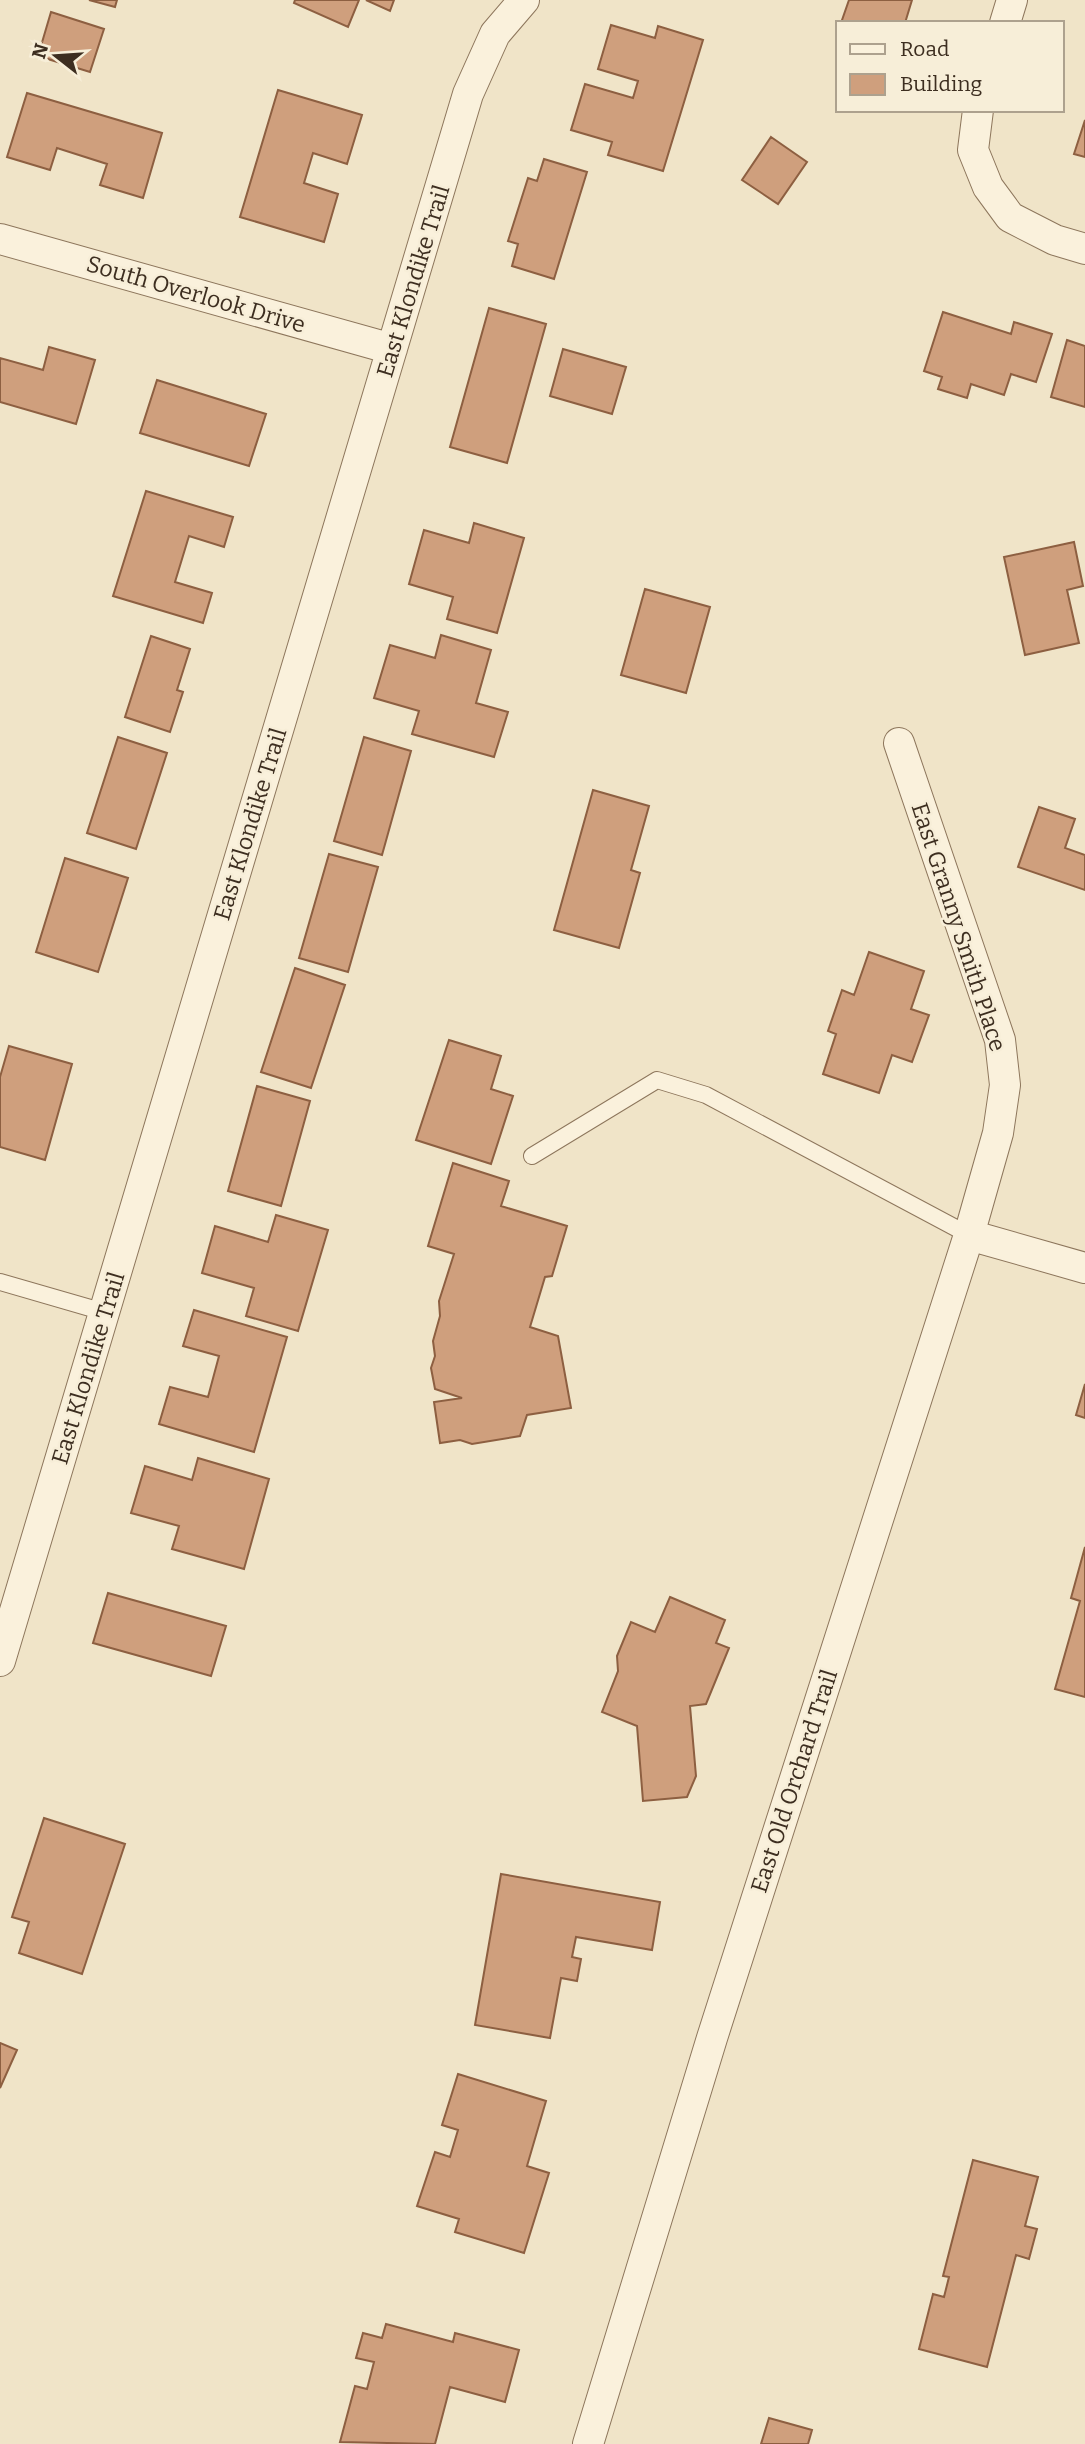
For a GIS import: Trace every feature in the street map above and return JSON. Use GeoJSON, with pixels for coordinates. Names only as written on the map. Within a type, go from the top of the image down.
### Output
{"type":"FeatureCollection","features":[{"type":"Feature","properties":{"kind":"street","name":"East Klondike Trail"},"geometry":{"type":"LineString","coordinates":[[0,1661],[468,94],[495,34],[524,0]]}},
{"type":"Feature","properties":{"kind":"street"},"geometry":{"type":"LineString","coordinates":[[1006,21],[1012,0]]}},
{"type":"Feature","properties":{"kind":"street"},"geometry":{"type":"LineString","coordinates":[[978,112],[972,150],[988,187],[1010,217],[1055,240],[1085,249]]}},
{"type":"Feature","properties":{"kind":"street","name":"South Overlook Drive"},"geometry":{"type":"LineString","coordinates":[[0,239],[392,349]]}},
{"type":"Feature","properties":{"kind":"street","name":"East Granny Smith Place"},"geometry":{"type":"LineString","coordinates":[[899,743],[1000,1040],[1005,1085],[999,1133],[969,1235]]}},
{"type":"Feature","properties":{"kind":"street"},"geometry":{"type":"LineString","coordinates":[[969,1235],[1085,1268]]}},
{"type":"Feature","properties":{"kind":"street","name":"East Old Orchard Trail"},"geometry":{"type":"LineString","coordinates":[[588,2444],[697,2083],[969,1235]]}},
{"type":"Feature","properties":{"kind":"lane"},"geometry":{"type":"LineString","coordinates":[[532,1156],[657,1080],[706,1095],[969,1235]]}},
{"type":"Feature","properties":{"kind":"lane"},"geometry":{"type":"LineString","coordinates":[[0,1282],[104,1312]]}},
{"type":"Feature","properties":{"kind":"building"},"geometry":{"type":"Polygon","coordinates":[[[89,0],[117,0],[115,7],[89,0]]]}},
{"type":"Feature","properties":{"kind":"building"},"geometry":{"type":"Polygon","coordinates":[[[295,0],[359,0],[348,27],[294,3],[295,0]]]}},
{"type":"Feature","properties":{"kind":"building"},"geometry":{"type":"Polygon","coordinates":[[[366,0],[394,0],[390,11],[366,0]]]}},
{"type":"Feature","properties":{"kind":"building"},"geometry":{"type":"Polygon","coordinates":[[[849,0],[912,0],[906,21],[842,21],[849,0]]]}},
{"type":"Feature","properties":{"kind":"building"},"geometry":{"type":"Polygon","coordinates":[[[51,12],[104,29],[90,72],[38,56],[51,12]]]}},
{"type":"Feature","properties":{"kind":"building"},"geometry":{"type":"Polygon","coordinates":[[[611,25],[655,38],[658,26],[703,40],[663,171],[608,155],[612,142],[571,130],[585,84],[633,98],[638,81],[598,69],[611,25]]]}},
{"type":"Feature","properties":{"kind":"building"},"geometry":{"type":"Polygon","coordinates":[[[278,90],[362,115],[347,164],[313,153],[304,183],[338,194],[324,242],[240,217],[278,90]]]}},
{"type":"Feature","properties":{"kind":"building"},"geometry":{"type":"Polygon","coordinates":[[[27,93],[162,133],[143,198],[100,185],[107,164],[57,148],[50,170],[7,157],[27,93]]]}},
{"type":"Feature","properties":{"kind":"building"},"geometry":{"type":"Polygon","coordinates":[[[1085,120],[1085,157],[1074,154],[1085,120]]]}},
{"type":"Feature","properties":{"kind":"building"},"geometry":{"type":"Polygon","coordinates":[[[771,137],[807,162],[778,204],[742,180],[771,137]]]}},
{"type":"Feature","properties":{"kind":"building"},"geometry":{"type":"Polygon","coordinates":[[[544,159],[587,172],[554,279],[512,266],[518,244],[508,241],[528,178],[537,181],[544,159]]]}},
{"type":"Feature","properties":{"kind":"building"},"geometry":{"type":"Polygon","coordinates":[[[489,308],[546,324],[507,463],[450,447],[489,308]]]}},
{"type":"Feature","properties":{"kind":"building"},"geometry":{"type":"Polygon","coordinates":[[[943,312],[1011,334],[1014,322],[1052,334],[1036,382],[1011,374],[1004,395],[971,384],[967,398],[938,389],[942,377],[924,371],[943,312]]]}},
{"type":"Feature","properties":{"kind":"building"},"geometry":{"type":"Polygon","coordinates":[[[1067,340],[1085,346],[1085,407],[1051,397],[1067,340]]]}},
{"type":"Feature","properties":{"kind":"building"},"geometry":{"type":"Polygon","coordinates":[[[49,347],[95,360],[76,424],[0,402],[0,358],[43,370],[49,347]]]}},
{"type":"Feature","properties":{"kind":"building"},"geometry":{"type":"Polygon","coordinates":[[[563,349],[626,367],[612,414],[550,396],[563,349]]]}},
{"type":"Feature","properties":{"kind":"building"},"geometry":{"type":"Polygon","coordinates":[[[157,380],[266,414],[249,466],[140,433],[157,380]]]}},
{"type":"Feature","properties":{"kind":"building"},"geometry":{"type":"Polygon","coordinates":[[[146,491],[233,517],[224,547],[189,536],[175,582],[212,593],[203,623],[113,596],[146,491]]]}},
{"type":"Feature","properties":{"kind":"building"},"geometry":{"type":"Polygon","coordinates":[[[474,523],[524,538],[497,633],[447,619],[453,597],[409,584],[424,530],[469,543],[474,523]]]}},
{"type":"Feature","properties":{"kind":"building"},"geometry":{"type":"Polygon","coordinates":[[[1074,542],[1083,586],[1067,590],[1079,643],[1025,655],[1004,557],[1074,542]]]}},
{"type":"Feature","properties":{"kind":"building"},"geometry":{"type":"Polygon","coordinates":[[[645,589],[710,607],[686,693],[621,675],[645,589]]]}},
{"type":"Feature","properties":{"kind":"building"},"geometry":{"type":"Polygon","coordinates":[[[441,635],[491,650],[476,703],[508,712],[494,757],[412,734],[419,711],[374,698],[390,645],[435,658],[441,635]]]}},
{"type":"Feature","properties":{"kind":"building"},"geometry":{"type":"Polygon","coordinates":[[[151,636],[190,649],[177,690],[183,692],[170,732],[125,717],[151,636]]]}},
{"type":"Feature","properties":{"kind":"building"},"geometry":{"type":"Polygon","coordinates":[[[118,737],[167,753],[136,849],[87,833],[118,737]]]}},
{"type":"Feature","properties":{"kind":"building"},"geometry":{"type":"Polygon","coordinates":[[[364,737],[411,751],[382,855],[334,841],[364,737]]]}},
{"type":"Feature","properties":{"kind":"building"},"geometry":{"type":"Polygon","coordinates":[[[593,790],[649,806],[631,870],[640,873],[619,948],[554,930],[593,790]]]}},
{"type":"Feature","properties":{"kind":"building"},"geometry":{"type":"Polygon","coordinates":[[[1039,807],[1075,819],[1065,848],[1085,855],[1085,890],[1018,867],[1039,807]]]}},
{"type":"Feature","properties":{"kind":"building"},"geometry":{"type":"Polygon","coordinates":[[[329,854],[378,867],[348,972],[299,958],[329,854]]]}},
{"type":"Feature","properties":{"kind":"building"},"geometry":{"type":"Polygon","coordinates":[[[65,858],[128,878],[98,972],[36,952],[65,858]]]}},
{"type":"Feature","properties":{"kind":"building"},"geometry":{"type":"Polygon","coordinates":[[[869,952],[924,971],[911,1009],[929,1015],[912,1062],[892,1055],[879,1093],[823,1074],[836,1034],[828,1031],[842,990],[854,995],[869,952]]]}},
{"type":"Feature","properties":{"kind":"building"},"geometry":{"type":"Polygon","coordinates":[[[295,968],[345,985],[311,1088],[261,1072],[295,968]]]}},
{"type":"Feature","properties":{"kind":"building"},"geometry":{"type":"Polygon","coordinates":[[[449,1040],[501,1056],[491,1089],[513,1096],[491,1164],[416,1140],[449,1040]]]}},
{"type":"Feature","properties":{"kind":"building"},"geometry":{"type":"Polygon","coordinates":[[[9,1046],[72,1064],[45,1160],[0,1147],[0,1077],[9,1046]]]}},
{"type":"Feature","properties":{"kind":"building"},"geometry":{"type":"Polygon","coordinates":[[[257,1086],[310,1101],[281,1206],[228,1191],[257,1086]]]}},
{"type":"Feature","properties":{"kind":"building"},"geometry":{"type":"Polygon","coordinates":[[[453,1163],[509,1181],[501,1206],[567,1226],[552,1276],[545,1277],[530,1327],[558,1336],[571,1408],[527,1415],[520,1436],[472,1444],[460,1440],[440,1443],[434,1402],[462,1398],[435,1389],[431,1368],[435,1356],[433,1341],[440,1316],[439,1301],[454,1254],[428,1246],[453,1163]]]}},
{"type":"Feature","properties":{"kind":"building"},"geometry":{"type":"Polygon","coordinates":[[[276,1215],[328,1230],[298,1331],[246,1316],[254,1288],[202,1273],[215,1226],[268,1242],[276,1215]]]}},
{"type":"Feature","properties":{"kind":"building"},"geometry":{"type":"Polygon","coordinates":[[[194,1310],[287,1337],[254,1452],[159,1424],[170,1387],[208,1397],[219,1356],[183,1346],[194,1310]]]}},
{"type":"Feature","properties":{"kind":"building"},"geometry":{"type":"Polygon","coordinates":[[[1085,1384],[1085,1418],[1076,1415],[1085,1384]]]}},
{"type":"Feature","properties":{"kind":"building"},"geometry":{"type":"Polygon","coordinates":[[[198,1458],[269,1479],[244,1569],[172,1549],[179,1526],[131,1513],[145,1466],[192,1480],[198,1458]]]}},
{"type":"Feature","properties":{"kind":"building"},"geometry":{"type":"Polygon","coordinates":[[[1085,1547],[1085,1697],[1055,1689],[1080,1601],[1071,1598],[1085,1547]]]}},
{"type":"Feature","properties":{"kind":"building"},"geometry":{"type":"Polygon","coordinates":[[[108,1593],[226,1626],[211,1676],[93,1643],[108,1593]]]}},
{"type":"Feature","properties":{"kind":"building"},"geometry":{"type":"Polygon","coordinates":[[[670,1597],[725,1620],[716,1643],[729,1648],[706,1704],[690,1706],[696,1776],[687,1797],[643,1801],[637,1726],[602,1712],[618,1671],[617,1656],[631,1622],[655,1632],[670,1597]]]}},
{"type":"Feature","properties":{"kind":"building"},"geometry":{"type":"Polygon","coordinates":[[[44,1818],[125,1844],[82,1974],[19,1953],[29,1922],[12,1917],[44,1818]]]}},
{"type":"Feature","properties":{"kind":"building"},"geometry":{"type":"Polygon","coordinates":[[[501,1874],[660,1902],[652,1950],[576,1937],[572,1957],[581,1959],[577,1981],[561,1978],[550,2038],[475,2025],[501,1874]]]}},
{"type":"Feature","properties":{"kind":"building"},"geometry":{"type":"Polygon","coordinates":[[[0,2043],[17,2050],[0,2088],[0,2043]]]}},
{"type":"Feature","properties":{"kind":"building"},"geometry":{"type":"Polygon","coordinates":[[[458,2074],[546,2101],[527,2166],[549,2173],[524,2253],[455,2232],[459,2219],[417,2206],[435,2152],[450,2157],[458,2130],[442,2125],[458,2074]]]}},
{"type":"Feature","properties":{"kind":"building"},"geometry":{"type":"Polygon","coordinates":[[[973,2160],[1038,2177],[1025,2226],[1037,2229],[1029,2259],[1016,2255],[987,2367],[919,2349],[933,2294],[944,2297],[949,2277],[943,2276],[973,2160]]]}},
{"type":"Feature","properties":{"kind":"building"},"geometry":{"type":"Polygon","coordinates":[[[386,2324],[453,2342],[455,2333],[519,2350],[505,2402],[450,2387],[435,2444],[340,2442],[355,2386],[367,2389],[374,2362],[356,2358],[363,2333],[382,2338],[386,2324]]]}},
{"type":"Feature","properties":{"kind":"building"},"geometry":{"type":"Polygon","coordinates":[[[769,2418],[812,2430],[808,2444],[761,2444],[769,2418]]]}}]}
